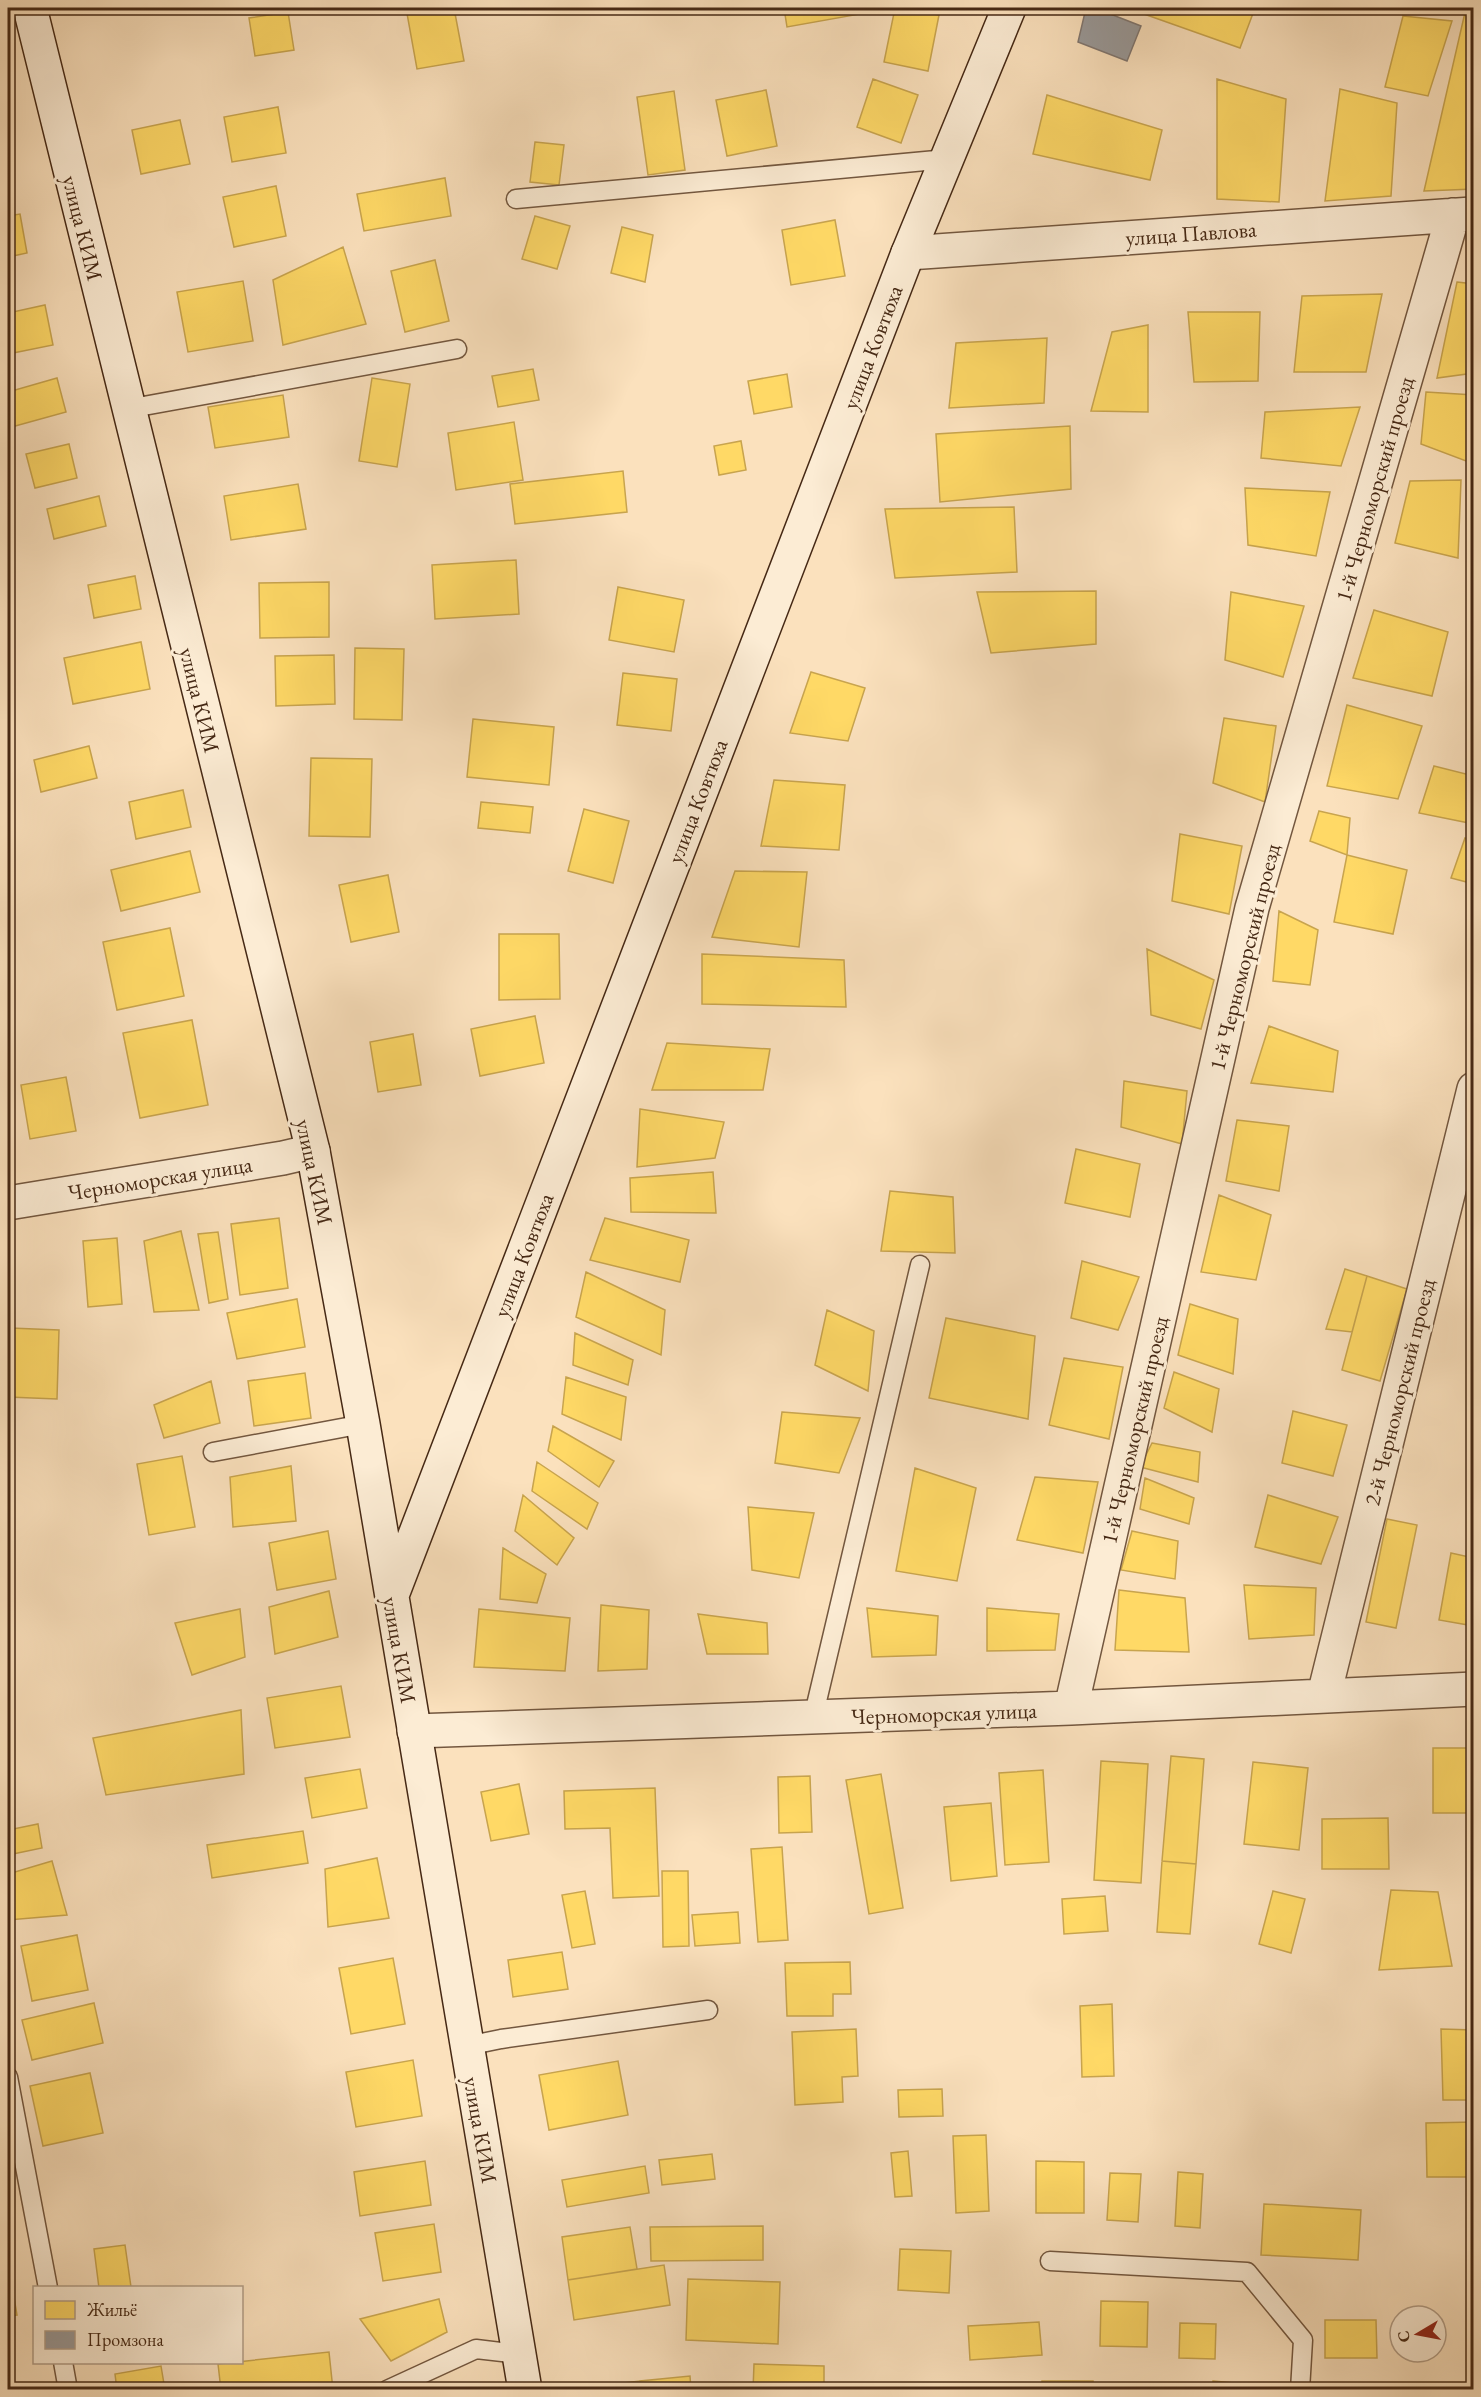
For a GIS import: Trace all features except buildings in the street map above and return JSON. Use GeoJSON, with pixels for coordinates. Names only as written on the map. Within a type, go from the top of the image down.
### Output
{"type":"FeatureCollection","features":[{"type":"Feature","properties":{"kind":"street","name":"улица КИМ"},"geometry":{"type":"LineString","coordinates":[[30,8],[127,409],[313,1151],[363,1424],[525,2390]]}},
{"type":"Feature","properties":{"kind":"street","name":"улица Ковтюха"},"geometry":{"type":"LineString","coordinates":[[391,1597],[908,253],[1009,8]]}},
{"type":"Feature","properties":{"kind":"street","name":"улица Павлова"},"geometry":{"type":"LineString","coordinates":[[908,253],[1463,215]]}},
{"type":"Feature","properties":{"kind":"street","name":"1-й Черноморский проезд"},"geometry":{"type":"LineString","coordinates":[[1071,1708],[1252,908],[1463,215]]}},
{"type":"Feature","properties":{"kind":"street","name":"2-й Черноморский проезд"},"geometry":{"type":"LineString","coordinates":[[1323,1695],[1473,1089]]}},
{"type":"Feature","properties":{"kind":"street","name":"Черноморская улица"},"geometry":{"type":"LineString","coordinates":[[8,1203],[283,1158],[313,1151]]}},
{"type":"Feature","properties":{"kind":"street","name":"Черноморская улица"},"geometry":{"type":"LineString","coordinates":[[414,1731],[1071,1708],[1473,1689]]}},
{"type":"Feature","properties":{"kind":"lane"},"geometry":{"type":"LineString","coordinates":[[516,199],[947,159]]}},
{"type":"Feature","properties":{"kind":"lane"},"geometry":{"type":"LineString","coordinates":[[127,409],[457,349]]}},
{"type":"Feature","properties":{"kind":"lane"},"geometry":{"type":"LineString","coordinates":[[813,1718],[920,1265]]}},
{"type":"Feature","properties":{"kind":"lane"},"geometry":{"type":"LineString","coordinates":[[213,1452],[363,1424]]}},
{"type":"Feature","properties":{"kind":"lane"},"geometry":{"type":"LineString","coordinates":[[467,2046],[501,2039],[708,2010]]}},
{"type":"Feature","properties":{"kind":"lane"},"geometry":{"type":"LineString","coordinates":[[8,2076],[48,2286]]}},
{"type":"Feature","properties":{"kind":"lane"},"geometry":{"type":"LineString","coordinates":[[1050,2261],[1247,2272],[1303,2340],[1300,2390]]}},
{"type":"Feature","properties":{"kind":"lane"},"geometry":{"type":"LineString","coordinates":[[387,2390],[476,2349],[519,2354]]}},
{"type":"Feature","properties":{"kind":"lane"},"geometry":{"type":"LineString","coordinates":[[63,2364],[68,2390]]}}]}
